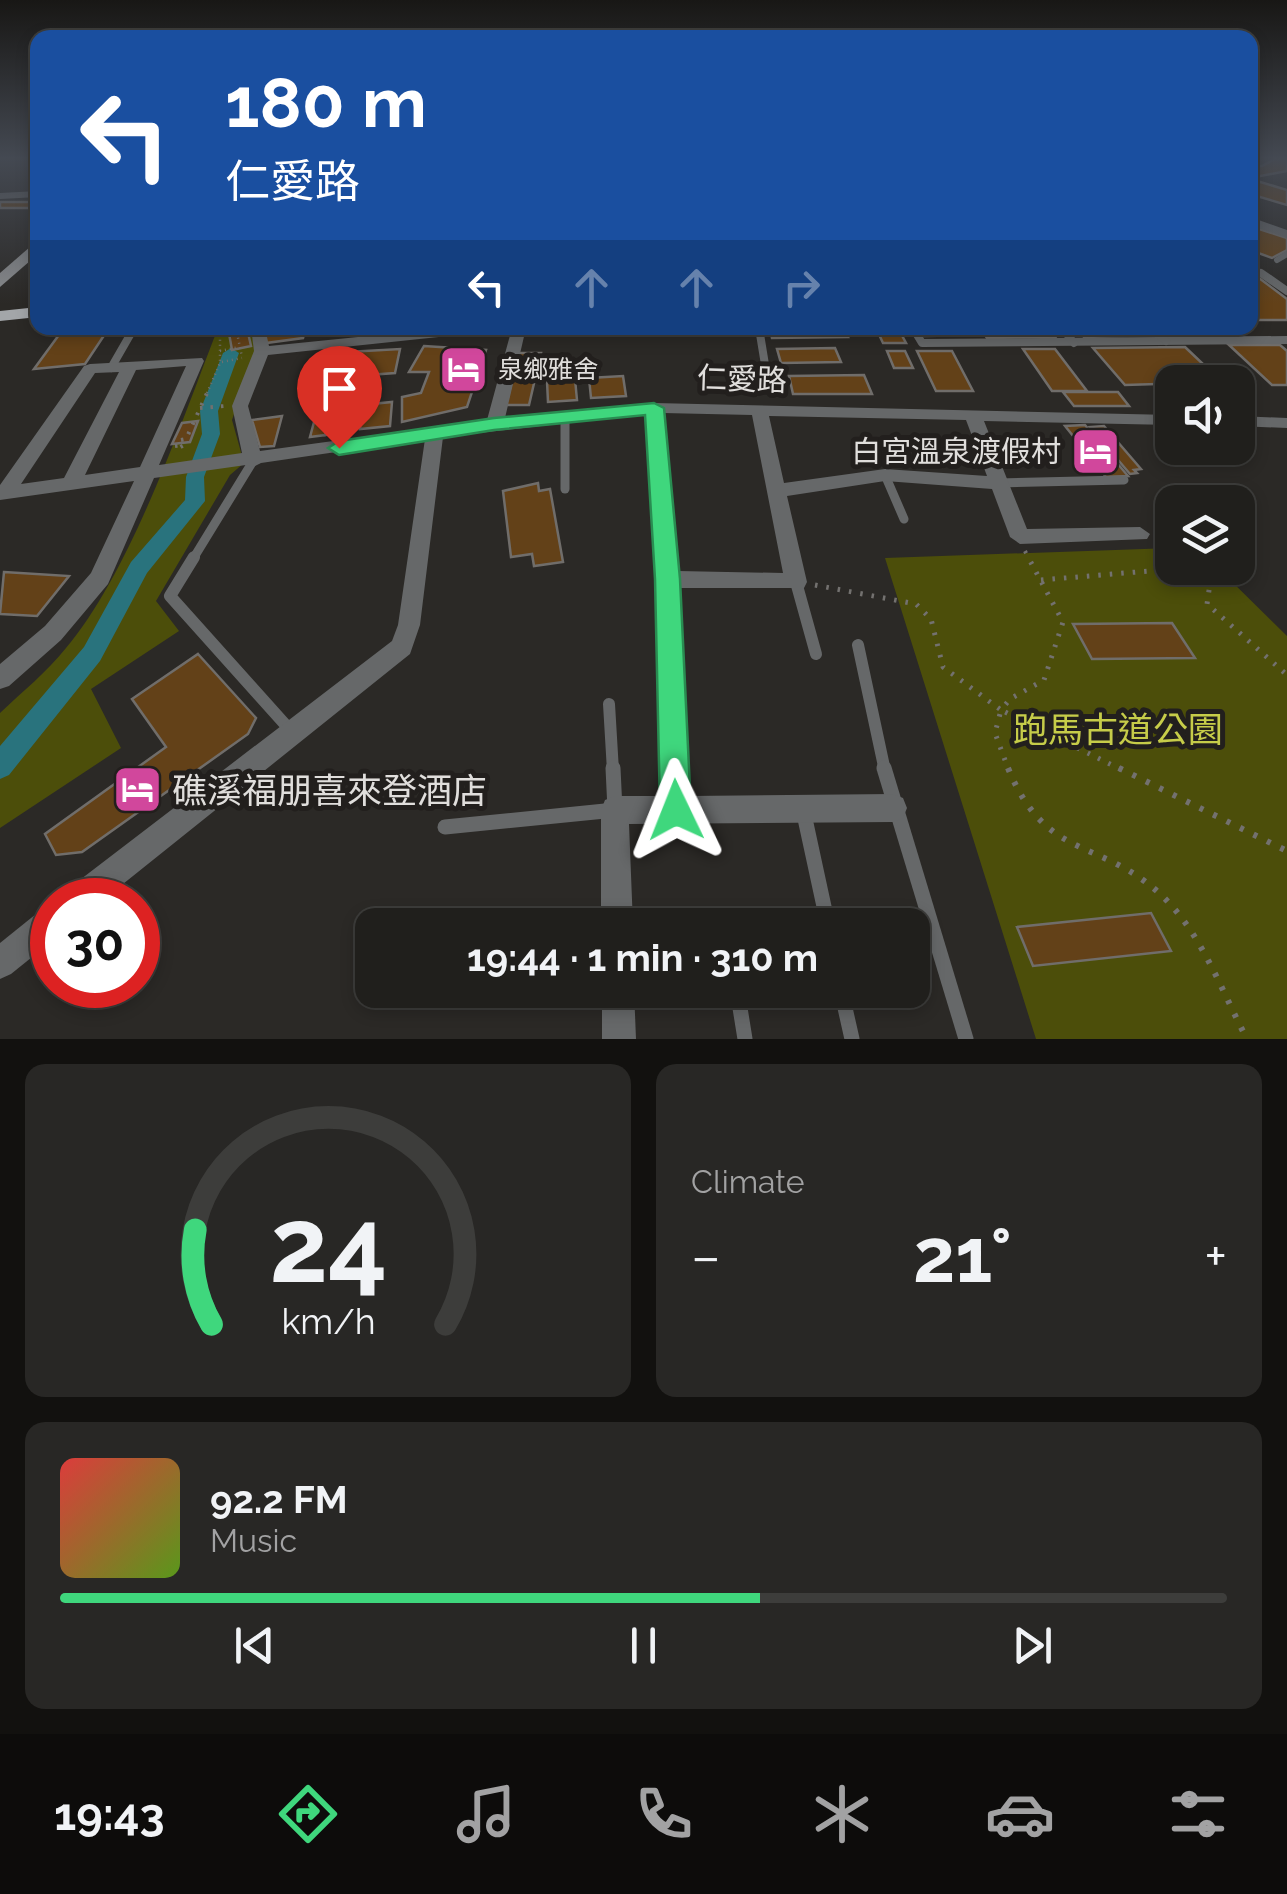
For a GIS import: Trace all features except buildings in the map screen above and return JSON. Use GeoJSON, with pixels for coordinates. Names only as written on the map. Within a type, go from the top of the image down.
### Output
{"type":"FeatureCollection","features":[{"type":"Feature","properties":{"kind":"main road"},"geometry":{"type":"LineString","coordinates":[[0,319],[30,316]]}},
{"type":"Feature","properties":{"kind":"street"},"geometry":{"type":"LineString","coordinates":[[1258,225],[1287,234]]}},
{"type":"Feature","properties":{"kind":"street"},"geometry":{"type":"LineString","coordinates":[[0,282],[30,253]]}},
{"type":"Feature","properties":{"kind":"street"},"geometry":{"type":"LineString","coordinates":[[254,461],[240,406],[262,351],[259,335]]}},
{"type":"Feature","properties":{"kind":"street"},"geometry":{"type":"LineString","coordinates":[[262,351],[363,335]]}},
{"type":"Feature","properties":{"kind":"street"},"geometry":{"type":"LineString","coordinates":[[494,424],[518,335]]}},
{"type":"Feature","properties":{"kind":"street"},"geometry":{"type":"LineString","coordinates":[[0,679],[53,633],[100,578],[196,362],[90,370],[2,492]]}},
{"type":"Feature","properties":{"kind":"street"},"geometry":{"type":"LineString","coordinates":[[70,485],[120,367]]}},
{"type":"Feature","properties":{"kind":"street"},"geometry":{"type":"LineString","coordinates":[[654,408],[668,579],[676,810]]}},
{"type":"Feature","properties":{"kind":"street","name":"仁愛路"},"geometry":{"type":"LineString","coordinates":[[2,492],[254,461],[494,424],[654,408],[1155,420]]}},
{"type":"Feature","properties":{"kind":"street"},"geometry":{"type":"LineString","coordinates":[[668,579],[796,582],[758,410]]}},
{"type":"Feature","properties":{"kind":"street"},"geometry":{"type":"LineString","coordinates":[[974,415],[1020,537],[1140,534]]}},
{"type":"Feature","properties":{"kind":"street"},"geometry":{"type":"LineString","coordinates":[[1255,424],[1283,427]]}},
{"type":"Feature","properties":{"kind":"street"},"geometry":{"type":"LineString","coordinates":[[106,878],[402,647],[409,625],[435,434]]}},
{"type":"Feature","properties":{"kind":"street"},"geometry":{"type":"LineString","coordinates":[[776,491],[885,474],[997,483]]}},
{"type":"Feature","properties":{"kind":"street"},"geometry":{"type":"LineString","coordinates":[[617,908],[615,810],[893,808]]}},
{"type":"Feature","properties":{"kind":"street"},"geometry":{"type":"LineString","coordinates":[[0,962],[30,938]]}},
{"type":"Feature","properties":{"kind":"street"},"geometry":{"type":"LineString","coordinates":[[618,1008],[619,1039]]}},
{"type":"Feature","properties":{"kind":"lane"},"geometry":{"type":"LineString","coordinates":[[1277,260],[1287,254]]}},
{"type":"Feature","properties":{"kind":"lane"},"geometry":{"type":"LineString","coordinates":[[1261,273],[1287,291]]}},
{"type":"Feature","properties":{"kind":"lane"},"geometry":{"type":"LineString","coordinates":[[120,367],[131,335]]}},
{"type":"Feature","properties":{"kind":"lane"},"geometry":{"type":"LineString","coordinates":[[760,335],[768,383]]}},
{"type":"Feature","properties":{"kind":"lane"},"geometry":{"type":"LineString","coordinates":[[917,335],[922,343],[1287,340]]}},
{"type":"Feature","properties":{"kind":"lane"},"geometry":{"type":"LineString","coordinates":[[1068,335],[1074,343]]}},
{"type":"Feature","properties":{"kind":"lane"},"geometry":{"type":"LineString","coordinates":[[1159,335],[1166,342]]}},
{"type":"Feature","properties":{"kind":"lane"},"geometry":{"type":"LineString","coordinates":[[565,416],[565,489]]}},
{"type":"Feature","properties":{"kind":"lane"},"geometry":{"type":"LineString","coordinates":[[254,461],[170,596],[291,730]]}},
{"type":"Feature","properties":{"kind":"lane"},"geometry":{"type":"LineString","coordinates":[[885,474],[904,518]]}},
{"type":"Feature","properties":{"kind":"lane"},"geometry":{"type":"LineString","coordinates":[[997,483],[1124,480]]}},
{"type":"Feature","properties":{"kind":"lane"},"geometry":{"type":"LineString","coordinates":[[796,582],[816,654]]}},
{"type":"Feature","properties":{"kind":"lane"},"geometry":{"type":"LineString","coordinates":[[858,645],[893,808],[966,1039]]}},
{"type":"Feature","properties":{"kind":"lane"},"geometry":{"type":"LineString","coordinates":[[444,827],[615,810],[609,704]]}},
{"type":"Feature","properties":{"kind":"lane"},"geometry":{"type":"LineString","coordinates":[[803,808],[824,908]]}},
{"type":"Feature","properties":{"kind":"lane"},"geometry":{"type":"LineString","coordinates":[[740,1008],[746,1039]]}},
{"type":"Feature","properties":{"kind":"lane"},"geometry":{"type":"LineString","coordinates":[[845,1008],[852,1039]]}},
{"type":"Feature","properties":{"kind":"path"},"geometry":{"type":"LineString","coordinates":[[186,439],[220,363],[220,335]]}},
{"type":"Feature","properties":{"kind":"path"},"geometry":{"type":"LineString","coordinates":[[220,363],[242,358],[237,335]]}},
{"type":"Feature","properties":{"kind":"path"},"geometry":{"type":"LineString","coordinates":[[219,352],[239,346]]}},
{"type":"Feature","properties":{"kind":"path"},"geometry":{"type":"LineString","coordinates":[[199,408],[224,406]]}},
{"type":"Feature","properties":{"kind":"path"},"geometry":{"type":"LineString","coordinates":[[1020,537],[1063,622],[1044,680],[1010,699],[994,734],[1036,820],[1069,842],[1134,872],[1162,894],[1188,928],[1247,1039]]}},
{"type":"Feature","properties":{"kind":"path"},"geometry":{"type":"LineString","coordinates":[[1041,580],[1161,570],[1210,577],[1208,604],[1287,675]]}},
{"type":"Feature","properties":{"kind":"path"},"geometry":{"type":"LineString","coordinates":[[796,582],[916,604],[931,619],[944,667],[1002,710],[1287,850]]}},
{"type":"Feature","properties":{"kind":"green space"},"geometry":{"type":"Polygon","coordinates":[[[215,335],[252,335],[255,351],[232,420],[244,463],[230,475],[156,601],[179,631],[91,689],[121,748],[0,828],[0,713],[43,674],[90,616],[133,538],[215,335]]]}},
{"type":"Feature","properties":{"kind":"green space","name":"跑馬古道公園"},"geometry":{"type":"Polygon","coordinates":[[[1155,549],[1155,585],[1235,585],[1287,636],[1287,1039],[1036,1039],[885,558],[1155,549]]]}},
{"type":"Feature","properties":{"kind":"waterway"},"geometry":{"type":"LineString","coordinates":[[0,766],[92,654],[139,568],[195,501],[195,477],[211,434],[209,411],[231,353]]}},
{"type":"Feature","properties":{"kind":"place","name":"泉鄉雅舍"},"geometry":{"type":"Point","coordinates":[463,369]}},
{"type":"Feature","properties":{"kind":"place","name":"白宮溫泉渡假村"},"geometry":{"type":"Point","coordinates":[1096,451]}},
{"type":"Feature","properties":{"kind":"place","name":"礁溪福朋喜來登酒店"},"geometry":{"type":"Point","coordinates":[137,790]}},
{"type":"Feature","properties":{"kind":"route"},"geometry":{"type":"LineString","coordinates":[[339,448],[494,424],[654,408],[668,579],[676,810]]}}]}
